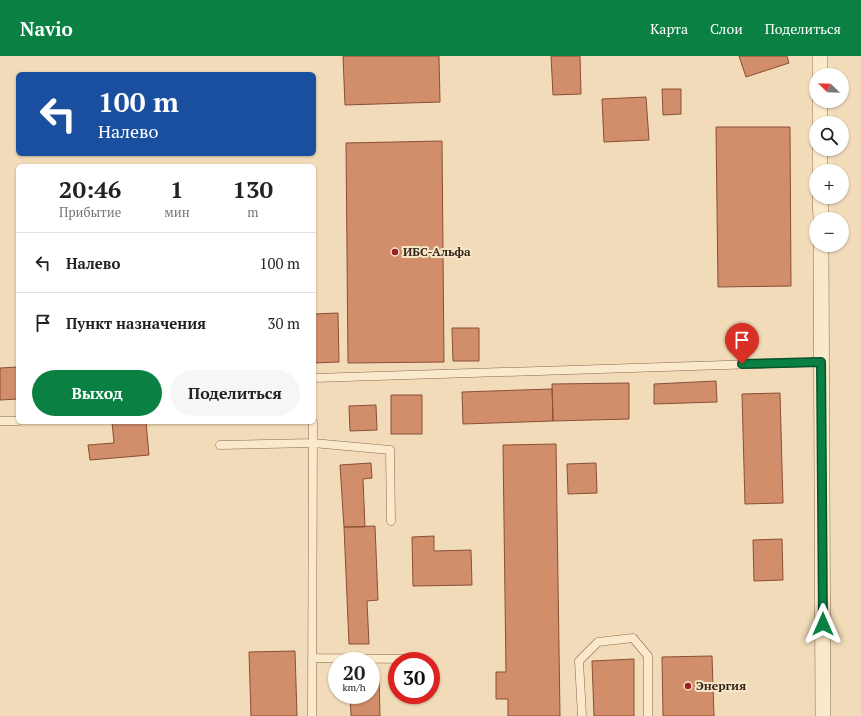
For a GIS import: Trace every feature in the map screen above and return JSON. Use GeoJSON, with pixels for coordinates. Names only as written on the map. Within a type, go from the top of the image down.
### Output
{"type":"FeatureCollection","features":[{"type":"Feature","properties":{"kind":"street"},"geometry":{"type":"LineString","coordinates":[[820,56],[820,68]]}},
{"type":"Feature","properties":{"kind":"street"},"geometry":{"type":"LineString","coordinates":[[821,252],[823,716]]}},
{"type":"Feature","properties":{"kind":"lane"},"geometry":{"type":"LineString","coordinates":[[316,378],[821,362]]}},
{"type":"Feature","properties":{"kind":"lane"},"geometry":{"type":"LineString","coordinates":[[0,421],[16,421]]}},
{"type":"Feature","properties":{"kind":"lane"},"geometry":{"type":"LineString","coordinates":[[312,424],[312,716]]}},
{"type":"Feature","properties":{"kind":"lane"},"geometry":{"type":"LineString","coordinates":[[220,445],[313,443],[390,450],[391,521]]}},
{"type":"Feature","properties":{"kind":"lane"},"geometry":{"type":"LineString","coordinates":[[582,716],[579,661],[598,642],[633,638],[648,656],[648,716]]}},
{"type":"Feature","properties":{"kind":"lane"},"geometry":{"type":"LineString","coordinates":[[312,658],[388,659]]}},
{"type":"Feature","properties":{"kind":"building"},"geometry":{"type":"Polygon","coordinates":[[[343,56],[439,56],[440,102],[345,105],[343,56]]]}},
{"type":"Feature","properties":{"kind":"building"},"geometry":{"type":"Polygon","coordinates":[[[551,56],[580,56],[581,94],[553,95],[551,56]]]}},
{"type":"Feature","properties":{"kind":"building"},"geometry":{"type":"Polygon","coordinates":[[[739,56],[787,56],[789,63],[746,77],[739,56]]]}},
{"type":"Feature","properties":{"kind":"building"},"geometry":{"type":"Polygon","coordinates":[[[662,89],[681,89],[681,114],[663,115],[662,89]]]}},
{"type":"Feature","properties":{"kind":"building"},"geometry":{"type":"Polygon","coordinates":[[[646,97],[649,140],[604,142],[602,99],[646,97]]]}},
{"type":"Feature","properties":{"kind":"building"},"geometry":{"type":"Polygon","coordinates":[[[716,127],[790,127],[791,286],[718,287],[716,127]]]}},
{"type":"Feature","properties":{"kind":"building","name":"ИБС-Альфа"},"geometry":{"type":"Polygon","coordinates":[[[442,141],[444,362],[348,363],[346,143],[442,141]]]}},
{"type":"Feature","properties":{"kind":"building"},"geometry":{"type":"Polygon","coordinates":[[[338,313],[339,362],[316,363],[316,314],[338,313]]]}},
{"type":"Feature","properties":{"kind":"building"},"geometry":{"type":"Polygon","coordinates":[[[452,328],[479,328],[479,361],[453,361],[452,328]]]}},
{"type":"Feature","properties":{"kind":"building"},"geometry":{"type":"Polygon","coordinates":[[[16,367],[16,399],[0,400],[0,368],[16,367]]]}},
{"type":"Feature","properties":{"kind":"building"},"geometry":{"type":"Polygon","coordinates":[[[716,381],[717,402],[654,404],[654,384],[716,381]]]}},
{"type":"Feature","properties":{"kind":"building"},"geometry":{"type":"Polygon","coordinates":[[[629,383],[629,419],[553,421],[552,384],[629,383]]]}},
{"type":"Feature","properties":{"kind":"building"},"geometry":{"type":"Polygon","coordinates":[[[552,389],[553,421],[463,424],[462,392],[552,389]]]}},
{"type":"Feature","properties":{"kind":"building"},"geometry":{"type":"Polygon","coordinates":[[[780,393],[783,503],[745,504],[742,394],[780,393]]]}},
{"type":"Feature","properties":{"kind":"building"},"geometry":{"type":"Polygon","coordinates":[[[391,395],[422,395],[422,434],[391,434],[391,395]]]}},
{"type":"Feature","properties":{"kind":"building"},"geometry":{"type":"Polygon","coordinates":[[[376,405],[377,430],[350,431],[349,406],[376,405]]]}},
{"type":"Feature","properties":{"kind":"building"},"geometry":{"type":"Polygon","coordinates":[[[112,424],[146,424],[149,455],[90,460],[88,445],[114,443],[112,424]]]}},
{"type":"Feature","properties":{"kind":"building"},"geometry":{"type":"Polygon","coordinates":[[[556,444],[560,716],[508,716],[508,699],[496,699],[496,672],[506,672],[503,445],[556,444]]]}},
{"type":"Feature","properties":{"kind":"building"},"geometry":{"type":"Polygon","coordinates":[[[371,463],[372,478],[363,479],[365,527],[344,527],[340,465],[371,463]]]}},
{"type":"Feature","properties":{"kind":"building"},"geometry":{"type":"Polygon","coordinates":[[[596,463],[597,493],[568,494],[567,464],[596,463]]]}},
{"type":"Feature","properties":{"kind":"building"},"geometry":{"type":"Polygon","coordinates":[[[375,526],[378,600],[367,601],[369,644],[349,644],[344,527],[375,526]]]}},
{"type":"Feature","properties":{"kind":"building"},"geometry":{"type":"Polygon","coordinates":[[[434,536],[434,551],[471,550],[472,585],[413,586],[412,537],[434,536]]]}},
{"type":"Feature","properties":{"kind":"building"},"geometry":{"type":"Polygon","coordinates":[[[782,539],[783,580],[754,581],[753,540],[782,539]]]}},
{"type":"Feature","properties":{"kind":"building"},"geometry":{"type":"Polygon","coordinates":[[[295,651],[297,716],[251,716],[249,652],[295,651]]]}},
{"type":"Feature","properties":{"kind":"building","name":"Энергия"},"geometry":{"type":"Polygon","coordinates":[[[712,656],[714,716],[663,716],[662,657],[712,656]]]}},
{"type":"Feature","properties":{"kind":"building"},"geometry":{"type":"Polygon","coordinates":[[[634,659],[634,716],[594,716],[592,661],[634,659]]]}},
{"type":"Feature","properties":{"kind":"building"},"geometry":{"type":"Polygon","coordinates":[[[350,704],[380,704],[380,716],[351,716],[350,704]]]}},
{"type":"Feature","properties":{"kind":"place","name":"ИБС-Альфа"},"geometry":{"type":"Point","coordinates":[395,252]}},
{"type":"Feature","properties":{"kind":"place","name":"Энергия"},"geometry":{"type":"Point","coordinates":[688,686]}},
{"type":"Feature","properties":{"kind":"route"},"geometry":{"type":"LineString","coordinates":[[742,364],[821,362],[823,624]]}}]}
